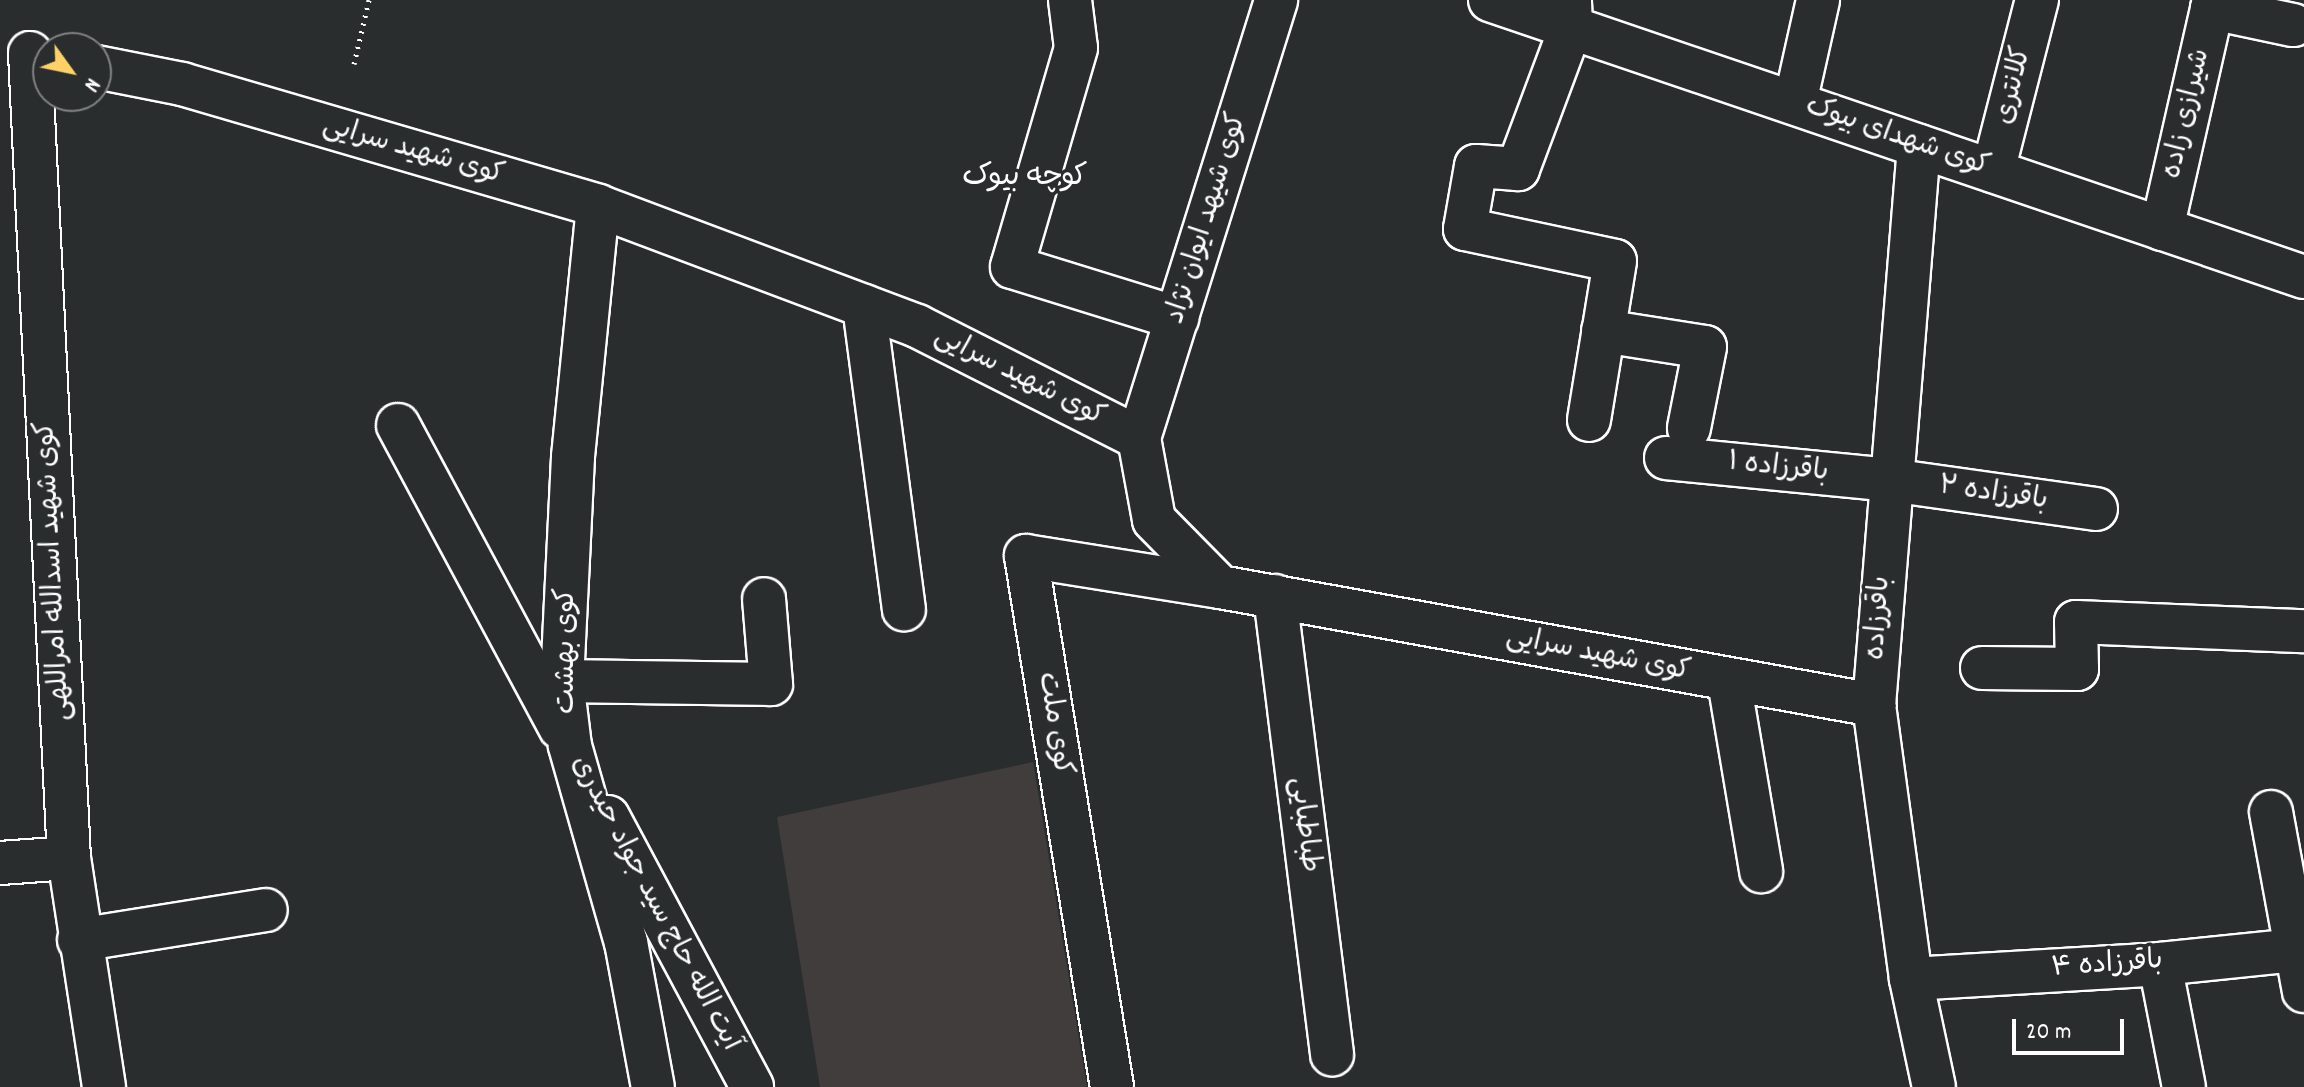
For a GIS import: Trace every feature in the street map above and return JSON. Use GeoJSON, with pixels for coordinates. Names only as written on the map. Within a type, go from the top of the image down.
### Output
{"type":"FeatureCollection","features":[{"type":"Feature","properties":{"kind":"street"},"geometry":{"type":"LineString","coordinates":[[1070,0],[1076,48],[1012,267],[1177,318]]}},
{"type":"Feature","properties":{"kind":"street","name":"کوی شیهد ایوان نژاد"},"geometry":{"type":"LineString","coordinates":[[1139,438],[1276,0]]}},
{"type":"Feature","properties":{"kind":"street","name":"کوی شهدای بیوک"},"geometry":{"type":"LineString","coordinates":[[1490,0],[1570,14],[1795,103],[2304,277]]}},
{"type":"Feature","properties":{"kind":"street"},"geometry":{"type":"LineString","coordinates":[[1795,103],[1818,0]]}},
{"type":"Feature","properties":{"kind":"street","name":"کلانتری"},"geometry":{"type":"LineString","coordinates":[[1993,171],[2037,0]]}},
{"type":"Feature","properties":{"kind":"street"},"geometry":{"type":"LineString","coordinates":[[2213,4],[2293,25]]}},
{"type":"Feature","properties":{"kind":"street","name":"شیرازی زاده"},"geometry":{"type":"LineString","coordinates":[[2162,229],[2213,4]]}},
{"type":"Feature","properties":{"kind":"street"},"geometry":{"type":"LineString","coordinates":[[1570,14],[1518,169],[1476,166],[1465,229],[1615,261],[1589,420]]}},
{"type":"Feature","properties":{"kind":"street","name":"کوی شهید اسدالله امراللهی"},"geometry":{"type":"LineString","coordinates":[[26,53],[69,858],[79,940],[104,1087]]}},
{"type":"Feature","properties":{"kind":"street","name":"کوی شهید سرایی"},"geometry":{"type":"LineString","coordinates":[[112,70],[182,84],[598,206],[917,326],[1139,438],[1154,520],[1220,587],[1874,705]]}},
{"type":"Feature","properties":{"kind":"street","name":"باقرزاده"},"geometry":{"type":"LineString","coordinates":[[1919,146],[1874,705],[1911,979],[1934,1087]]}},
{"type":"Feature","properties":{"kind":"street","name":"کوی بهشت"},"geometry":{"type":"LineString","coordinates":[[598,206],[573,457],[562,681],[570,746],[626,942],[653,1087]]}},
{"type":"Feature","properties":{"kind":"street"},"geometry":{"type":"LineString","coordinates":[[864,306],[904,609]]}},
{"type":"Feature","properties":{"kind":"street","name":"باقرزاده ۱"},"geometry":{"type":"LineString","coordinates":[[1603,331],[1705,347],[1678,443],[1890,480]]}},
{"type":"Feature","properties":{"kind":"street","name":"آیت الله حاج سید جواد حیدری"},"geometry":{"type":"LineString","coordinates":[[398,425],[752,1087]]}},
{"type":"Feature","properties":{"kind":"street","name":"باقرزاده ۲"},"geometry":{"type":"LineString","coordinates":[[1890,480],[2096,509]]}},
{"type":"Feature","properties":{"kind":"street","name":"کوی ملت"},"geometry":{"type":"LineString","coordinates":[[1112,1087],[1026,556],[1220,587]]}},
{"type":"Feature","properties":{"kind":"street","name":"طباطبایی"},"geometry":{"type":"LineString","coordinates":[[1275,596],[1332,1054]]}},
{"type":"Feature","properties":{"kind":"street"},"geometry":{"type":"LineString","coordinates":[[562,681],[771,684],[764,599]]}},
{"type":"Feature","properties":{"kind":"street"},"geometry":{"type":"LineString","coordinates":[[1982,668],[2077,669],[2076,622],[2304,631]]}},
{"type":"Feature","properties":{"kind":"street"},"geometry":{"type":"LineString","coordinates":[[1729,681],[1761,871]]}},
{"type":"Feature","properties":{"kind":"street"},"geometry":{"type":"LineString","coordinates":[[2271,812],[2300,949],[2304,991]]}},
{"type":"Feature","properties":{"kind":"street"},"geometry":{"type":"LineString","coordinates":[[0,863],[69,858]]}},
{"type":"Feature","properties":{"kind":"street"},"geometry":{"type":"LineString","coordinates":[[79,940],[266,910]]}},
{"type":"Feature","properties":{"kind":"street","name":"باقرزاده ۴"},"geometry":{"type":"LineString","coordinates":[[1911,979],[2160,964],[2300,949]]}},
{"type":"Feature","properties":{"kind":"street"},"geometry":{"type":"LineString","coordinates":[[2160,964],[2184,1087]]}},
{"type":"Feature","properties":{"kind":"path"},"geometry":{"type":"LineString","coordinates":[[354,64],[369,0]]}},
{"type":"Feature","properties":{"kind":"shaded area"},"geometry":{"type":"Polygon","coordinates":[[[1033,762],[1087,1087],[820,1087],[777,817],[1033,762]]]}},
{"type":"Feature","properties":{"kind":"district","name":"کوچه بیوک"},"geometry":{"type":"Point","coordinates":[1025,179]}}]}
